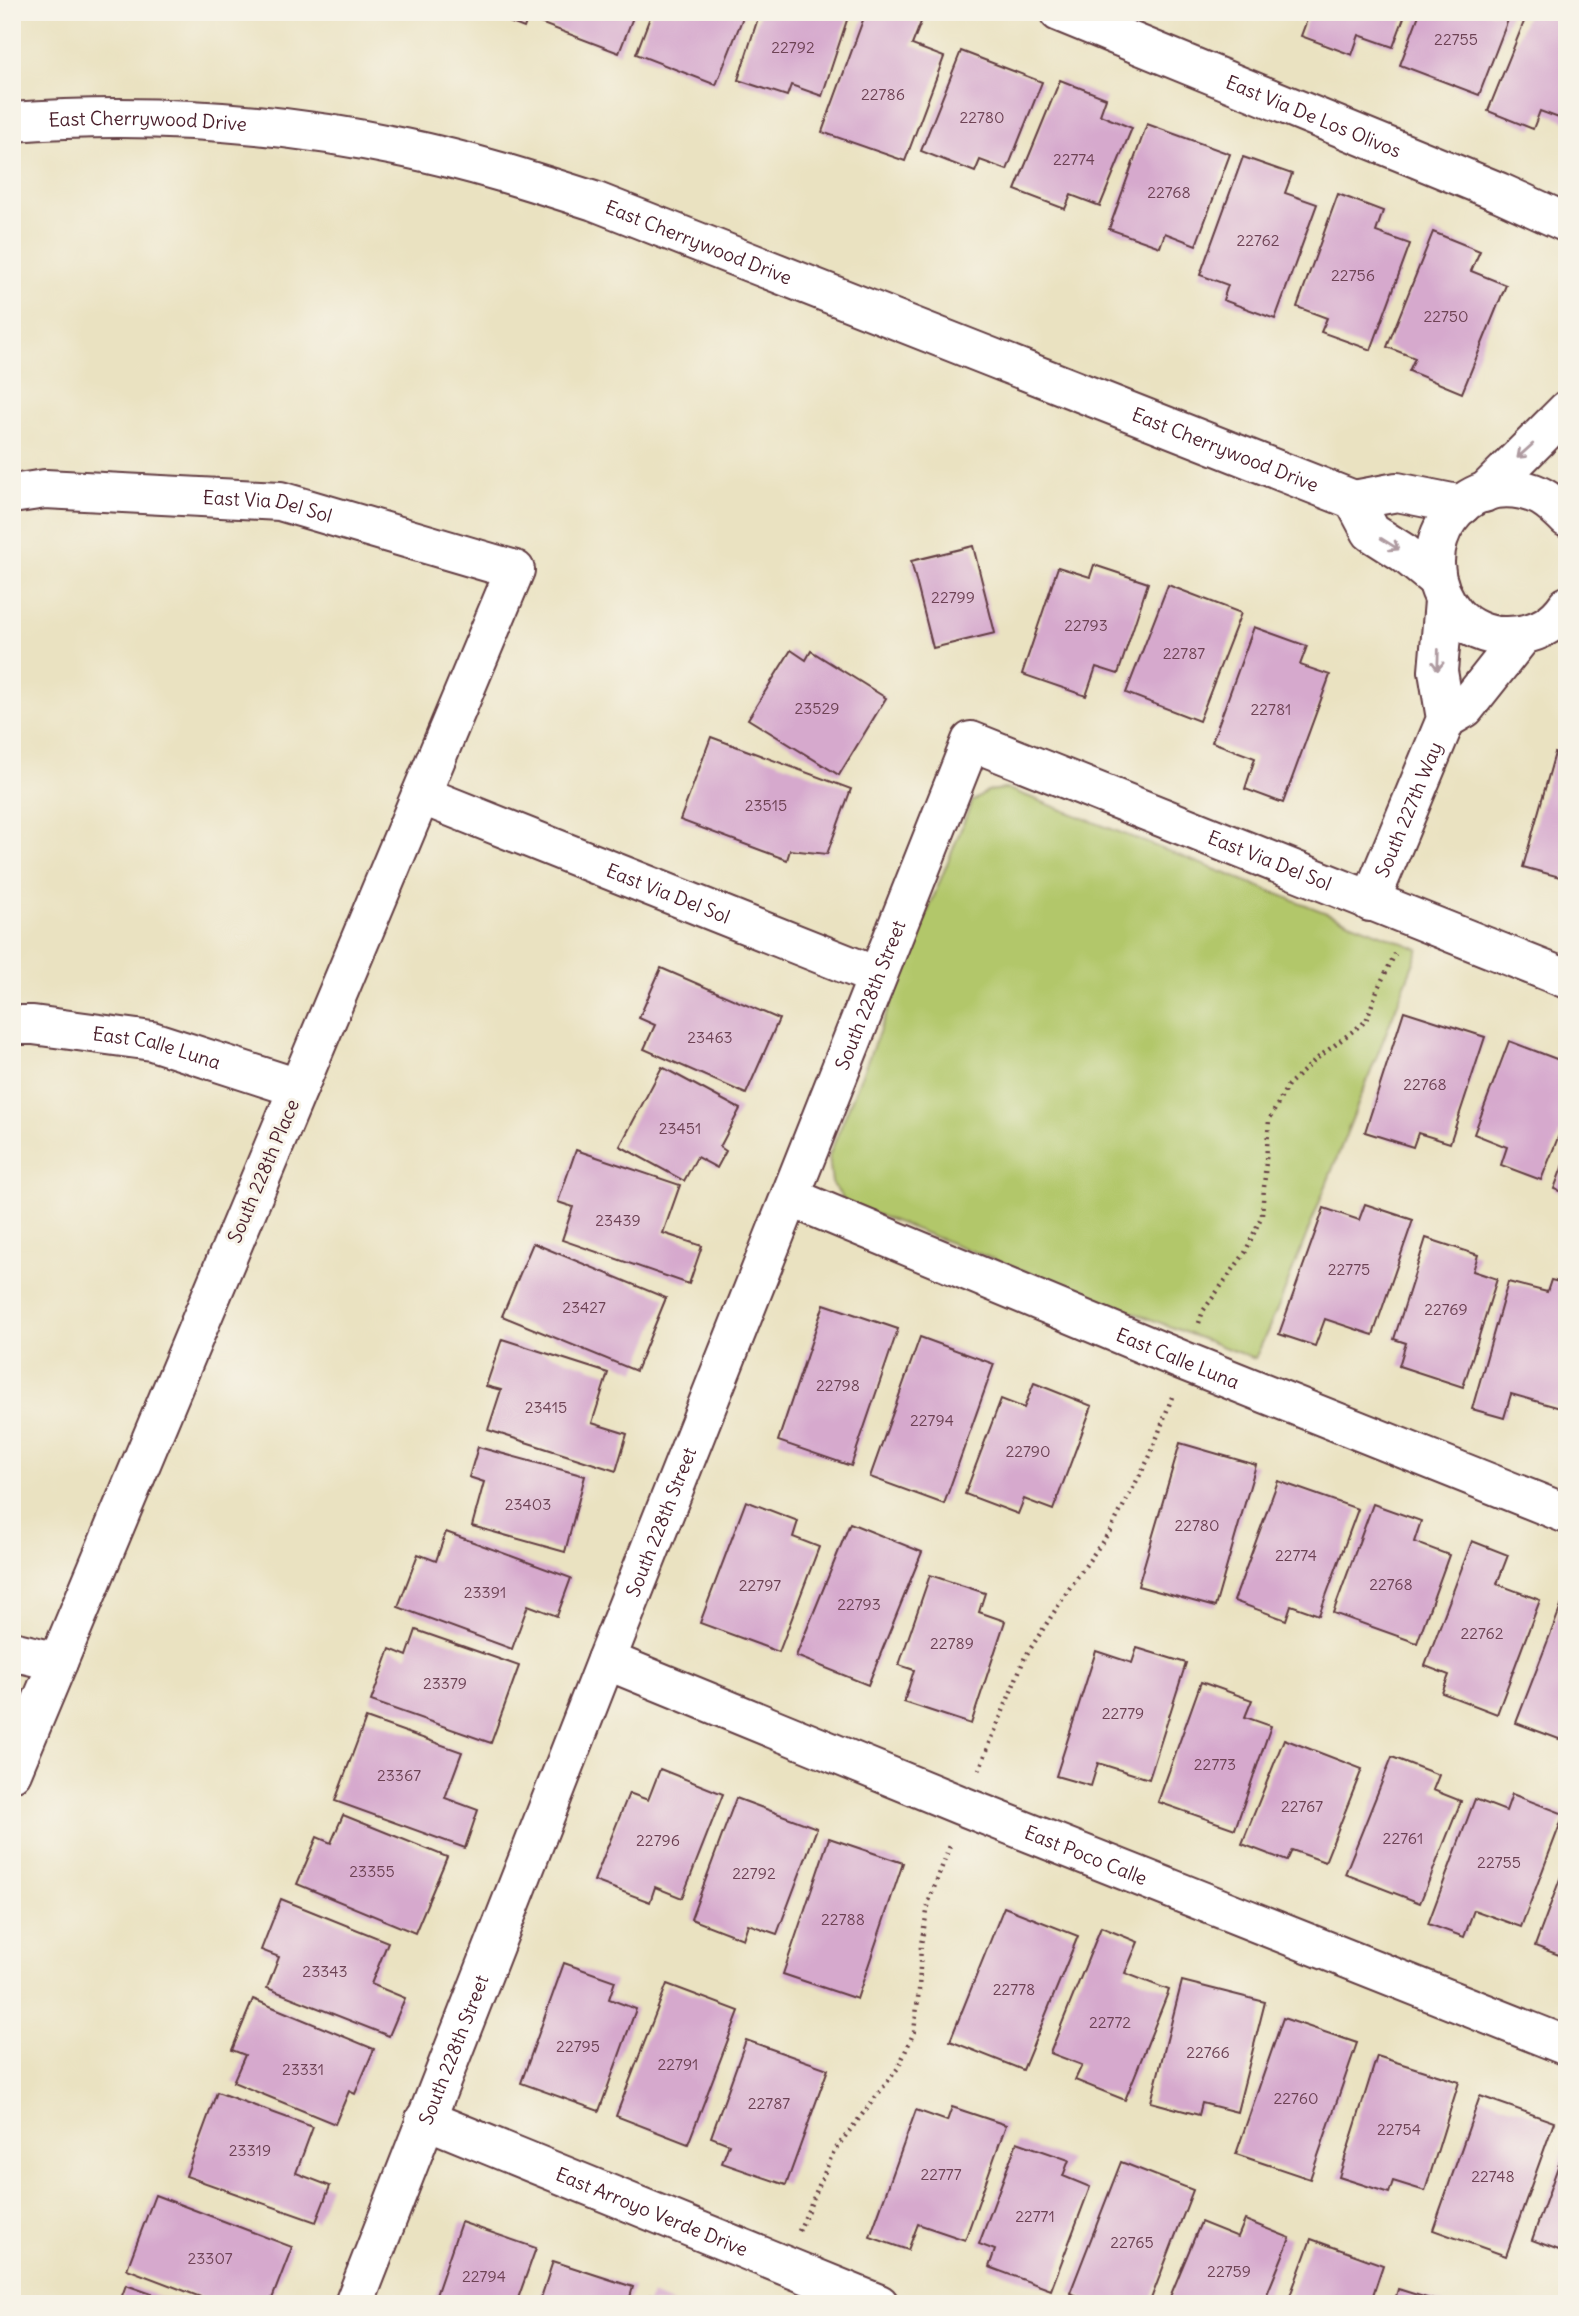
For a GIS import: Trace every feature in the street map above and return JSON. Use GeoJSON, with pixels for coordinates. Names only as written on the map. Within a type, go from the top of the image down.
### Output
{"type":"FeatureCollection","features":[{"type":"Feature","properties":{"kind":"street","name":"East Via De Los Olivos"},"geometry":{"type":"LineString","coordinates":[[1059,12],[1499,192],[1567,223]]}},
{"type":"Feature","properties":{"kind":"street","name":"East Cherrywood Drive"},"geometry":{"type":"LineString","coordinates":[[12,122],[62,118],[174,119],[278,128],[404,148],[510,174],[594,201],[1354,500]]}},
{"type":"Feature","properties":{"kind":"street"},"geometry":{"type":"LineString","coordinates":[[1473,499],[1567,410]]}},
{"type":"Feature","properties":{"kind":"street","name":"East Via Del Sol"},"geometry":{"type":"LineString","coordinates":[[12,494],[45,489],[281,500],[515,570]]}},
{"type":"Feature","properties":{"kind":"street"},"geometry":{"type":"LineString","coordinates":[[1550,624],[1499,636],[1477,630],[1459,618],[1440,590],[1404,553],[1371,532],[1354,500],[1397,492],[1473,499],[1503,489],[1521,490],[1538,495],[1554,505],[1567,518]]}},
{"type":"Feature","properties":{"kind":"street","name":"South 227th Way"},"geometry":{"type":"LineString","coordinates":[[1370,902],[1446,719],[1438,671],[1440,590],[1434,559],[1437,539],[1447,520],[1473,499]]}},
{"type":"Feature","properties":{"kind":"street","name":"South 228th Place"},"geometry":{"type":"LineString","coordinates":[[12,1772],[515,570]]}},
{"type":"Feature","properties":{"kind":"street","name":"South 227th Way"},"geometry":{"type":"LineString","coordinates":[[1446,719],[1465,708],[1550,624]]}},
{"type":"Feature","properties":{"kind":"street","name":"East Via Del Sol"},"geometry":{"type":"LineString","coordinates":[[971,741],[1567,979]]}},
{"type":"Feature","properties":{"kind":"street","name":"South 228th Street"},"geometry":{"type":"LineString","coordinates":[[354,2304],[971,741]]}},
{"type":"Feature","properties":{"kind":"street","name":"East Via Del Sol"},"geometry":{"type":"LineString","coordinates":[[421,795],[876,976]]}},
{"type":"Feature","properties":{"kind":"street","name":"East Calle Luna"},"geometry":{"type":"LineString","coordinates":[[12,1025],[33,1025],[152,1041],[298,1088]]}},
{"type":"Feature","properties":{"kind":"street","name":"East Calle Luna"},"geometry":{"type":"LineString","coordinates":[[790,1197],[1184,1361],[1567,1514]]}},
{"type":"Feature","properties":{"kind":"street"},"geometry":{"type":"LineString","coordinates":[[12,1651],[58,1662]]}},
{"type":"Feature","properties":{"kind":"street","name":"East Poco Calle"},"geometry":{"type":"LineString","coordinates":[[606,1660],[965,1807],[1567,2046]]}},
{"type":"Feature","properties":{"kind":"street","name":"East Arroyo Verde Drive"},"geometry":{"type":"LineString","coordinates":[[425,2119],[879,2304]]}},
{"type":"Feature","properties":{"kind":"path"},"geometry":{"type":"LineString","coordinates":[[790,2269],[800,2228],[834,2151],[898,2068],[914,2032],[921,1944],[929,1901],[989,1742],[1025,1657],[1111,1531],[1150,1456],[1203,1311],[1245,1253],[1262,1215],[1269,1119],[1288,1084],[1367,1021],[1378,988],[1415,920]]}},
{"type":"Feature","properties":{"kind":"green space"},"geometry":{"type":"Polygon","coordinates":[[[1005,789],[1419,949],[1279,1305],[1255,1359],[846,1203],[832,1183],[829,1156],[972,802],[988,791],[1005,789]]]}},
{"type":"Feature","properties":{"kind":"building"},"geometry":{"type":"Polygon","coordinates":[[[484,12],[530,12],[524,28],[484,12]]]}},
{"type":"Feature","properties":{"kind":"building"},"geometry":{"type":"Polygon","coordinates":[[[545,12],[635,12],[619,53],[540,23],[545,12]]]}},
{"type":"Feature","properties":{"kind":"building"},"geometry":{"type":"Polygon","coordinates":[[[652,12],[745,12],[716,85],[636,54],[652,12]]]}},
{"type":"Feature","properties":{"kind":"building"},"geometry":{"type":"Polygon","coordinates":[[[760,12],[849,14],[822,96],[791,85],[787,96],[738,80],[760,12]]]}},
{"type":"Feature","properties":{"kind":"building"},"geometry":{"type":"Polygon","coordinates":[[[866,12],[893,12],[921,22],[912,45],[944,57],[905,161],[822,132],[866,12]]]}},
{"type":"Feature","properties":{"kind":"building"},"geometry":{"type":"Polygon","coordinates":[[[1310,12],[1406,12],[1393,47],[1359,35],[1352,55],[1301,36],[1310,12]]]}},
{"type":"Feature","properties":{"kind":"building"},"geometry":{"type":"Polygon","coordinates":[[[1420,12],[1511,12],[1479,95],[1400,65],[1420,12]]]}},
{"type":"Feature","properties":{"kind":"building"},"geometry":{"type":"Polygon","coordinates":[[[1528,12],[1567,12],[1567,121],[1540,111],[1533,129],[1488,111],[1528,12]]]}},
{"type":"Feature","properties":{"kind":"building"},"geometry":{"type":"Polygon","coordinates":[[[961,51],[1042,82],[1007,170],[980,160],[975,172],[921,151],[961,51]]]}},
{"type":"Feature","properties":{"kind":"building"},"geometry":{"type":"Polygon","coordinates":[[[1060,80],[1106,98],[1100,115],[1132,128],[1100,206],[1071,195],[1065,209],[1015,190],[1060,80]]]}},
{"type":"Feature","properties":{"kind":"building"},"geometry":{"type":"Polygon","coordinates":[[[1147,124],[1230,154],[1196,245],[1165,233],[1160,247],[1109,229],[1147,124]]]}},
{"type":"Feature","properties":{"kind":"building"},"geometry":{"type":"Polygon","coordinates":[[[1243,157],[1292,174],[1285,193],[1317,204],[1275,319],[1223,300],[1228,285],[1200,275],[1243,157]]]}},
{"type":"Feature","properties":{"kind":"building"},"geometry":{"type":"Polygon","coordinates":[[[1338,194],[1383,211],[1376,232],[1410,244],[1371,350],[1321,332],[1327,318],[1297,307],[1338,194]]]}},
{"type":"Feature","properties":{"kind":"building"},"geometry":{"type":"Polygon","coordinates":[[[1433,232],[1480,251],[1471,271],[1506,285],[1462,393],[1409,371],[1415,358],[1387,347],[1433,232]]]}},
{"type":"Feature","properties":{"kind":"building"},"geometry":{"type":"Polygon","coordinates":[[[973,546],[995,633],[933,648],[911,561],[973,546]]]}},
{"type":"Feature","properties":{"kind":"building"},"geometry":{"type":"Polygon","coordinates":[[[1094,565],[1148,583],[1118,674],[1096,667],[1086,696],[1022,674],[1058,567],[1090,577],[1094,565]]]}},
{"type":"Feature","properties":{"kind":"building"},"geometry":{"type":"Polygon","coordinates":[[[1168,585],[1241,613],[1199,721],[1126,693],[1168,585]]]}},
{"type":"Feature","properties":{"kind":"building"},"geometry":{"type":"Polygon","coordinates":[[[1254,627],[1307,646],[1300,665],[1330,675],[1283,803],[1245,789],[1255,758],[1212,742],[1254,627]]]}},
{"type":"Feature","properties":{"kind":"building"},"geometry":{"type":"Polygon","coordinates":[[[791,650],[806,660],[811,651],[886,698],[839,775],[748,719],[791,650]]]}},
{"type":"Feature","properties":{"kind":"building"},"geometry":{"type":"Polygon","coordinates":[[[711,737],[851,789],[827,854],[790,850],[787,860],[680,820],[711,737]]]}},
{"type":"Feature","properties":{"kind":"building"},"geometry":{"type":"Polygon","coordinates":[[[1555,753],[1567,756],[1567,879],[1523,867],[1555,753]]]}},
{"type":"Feature","properties":{"kind":"building"},"geometry":{"type":"Polygon","coordinates":[[[661,968],[779,1019],[746,1094],[644,1049],[655,1025],[639,1018],[661,968]]]}},
{"type":"Feature","properties":{"kind":"building"},"geometry":{"type":"Polygon","coordinates":[[[1404,1011],[1485,1037],[1450,1143],[1418,1133],[1413,1147],[1365,1132],[1404,1011]]]}},
{"type":"Feature","properties":{"kind":"building"},"geometry":{"type":"Polygon","coordinates":[[[1509,1041],[1567,1063],[1567,1115],[1541,1180],[1501,1165],[1507,1147],[1474,1134],[1509,1041]]]}},
{"type":"Feature","properties":{"kind":"building"},"geometry":{"type":"Polygon","coordinates":[[[662,1067],[740,1109],[720,1147],[726,1151],[717,1168],[697,1157],[684,1181],[620,1146],[662,1067]]]}},
{"type":"Feature","properties":{"kind":"building"},"geometry":{"type":"Polygon","coordinates":[[[576,1150],[680,1185],[663,1233],[702,1246],[689,1284],[562,1240],[573,1207],[558,1202],[576,1150]]]}},
{"type":"Feature","properties":{"kind":"building"},"geometry":{"type":"Polygon","coordinates":[[[1567,1154],[1567,1194],[1554,1189],[1567,1154]]]}},
{"type":"Feature","properties":{"kind":"building"},"geometry":{"type":"Polygon","coordinates":[[[1365,1204],[1413,1220],[1373,1335],[1325,1319],[1315,1346],[1279,1334],[1324,1208],[1359,1220],[1365,1204]]]}},
{"type":"Feature","properties":{"kind":"building"},"geometry":{"type":"Polygon","coordinates":[[[1426,1238],[1478,1255],[1473,1271],[1497,1279],[1463,1387],[1399,1366],[1406,1343],[1394,1339],[1426,1238]]]}},
{"type":"Feature","properties":{"kind":"building"},"geometry":{"type":"Polygon","coordinates":[[[533,1243],[666,1298],[636,1371],[502,1316],[533,1243]]]}},
{"type":"Feature","properties":{"kind":"building"},"geometry":{"type":"Polygon","coordinates":[[[1551,1280],[1567,1284],[1567,1401],[1564,1409],[1511,1394],[1504,1418],[1472,1409],[1508,1282],[1547,1292],[1551,1280]]]}},
{"type":"Feature","properties":{"kind":"building"},"geometry":{"type":"Polygon","coordinates":[[[824,1304],[898,1329],[851,1466],[778,1441],[824,1304]]]}},
{"type":"Feature","properties":{"kind":"building"},"geometry":{"type":"Polygon","coordinates":[[[920,1337],[994,1364],[944,1504],[870,1477],[920,1337]]]}},
{"type":"Feature","properties":{"kind":"building"},"geometry":{"type":"Polygon","coordinates":[[[502,1339],[608,1373],[592,1423],[627,1434],[616,1471],[488,1430],[501,1390],[486,1386],[502,1339]]]}},
{"type":"Feature","properties":{"kind":"building"},"geometry":{"type":"Polygon","coordinates":[[[1034,1383],[1092,1406],[1053,1510],[1024,1499],[1018,1514],[965,1494],[1001,1399],[1024,1408],[1034,1383]]]}},
{"type":"Feature","properties":{"kind":"building"},"geometry":{"type":"Polygon","coordinates":[[[1180,1443],[1256,1465],[1215,1607],[1138,1586],[1180,1443]]]}},
{"type":"Feature","properties":{"kind":"building"},"geometry":{"type":"Polygon","coordinates":[[[478,1447],[585,1476],[565,1552],[472,1526],[484,1482],[469,1477],[478,1447]]]}},
{"type":"Feature","properties":{"kind":"building"},"geometry":{"type":"Polygon","coordinates":[[[1278,1481],[1358,1509],[1319,1615],[1291,1605],[1286,1620],[1234,1601],[1278,1481]]]}},
{"type":"Feature","properties":{"kind":"building"},"geometry":{"type":"Polygon","coordinates":[[[746,1501],[798,1521],[793,1537],[819,1547],[779,1652],[700,1623],[746,1501]]]}},
{"type":"Feature","properties":{"kind":"building"},"geometry":{"type":"Polygon","coordinates":[[[1373,1504],[1421,1521],[1414,1542],[1449,1555],[1417,1643],[1333,1613],[1373,1504]]]}},
{"type":"Feature","properties":{"kind":"building"},"geometry":{"type":"Polygon","coordinates":[[[850,1523],[922,1552],[868,1685],[796,1656],[850,1523]]]}},
{"type":"Feature","properties":{"kind":"building"},"geometry":{"type":"Polygon","coordinates":[[[446,1532],[571,1578],[557,1616],[528,1605],[512,1649],[398,1607],[418,1554],[436,1561],[446,1532]]]}},
{"type":"Feature","properties":{"kind":"building"},"geometry":{"type":"Polygon","coordinates":[[[1472,1541],[1508,1555],[1497,1584],[1540,1600],[1497,1714],[1442,1693],[1449,1675],[1425,1666],[1472,1541]]]}},
{"type":"Feature","properties":{"kind":"building"},"geometry":{"type":"Polygon","coordinates":[[[930,1575],[985,1593],[979,1612],[1005,1621],[971,1724],[904,1702],[914,1670],[899,1665],[930,1575]]]}},
{"type":"Feature","properties":{"kind":"building"},"geometry":{"type":"Polygon","coordinates":[[[1567,1591],[1567,1742],[1516,1723],[1567,1591]]]}},
{"type":"Feature","properties":{"kind":"building"},"geometry":{"type":"Polygon","coordinates":[[[416,1630],[519,1666],[491,1743],[371,1701],[390,1649],[407,1656],[416,1630]]]}},
{"type":"Feature","properties":{"kind":"building"},"geometry":{"type":"Polygon","coordinates":[[[1137,1648],[1186,1663],[1149,1779],[1098,1763],[1091,1786],[1056,1776],[1096,1651],[1132,1663],[1137,1648]]]}},
{"type":"Feature","properties":{"kind":"building"},"geometry":{"type":"Polygon","coordinates":[[[1201,1682],[1252,1700],[1245,1717],[1271,1726],[1235,1829],[1158,1802],[1201,1682]]]}},
{"type":"Feature","properties":{"kind":"building"},"geometry":{"type":"Polygon","coordinates":[[[366,1718],[462,1752],[445,1798],[478,1810],[465,1848],[335,1801],[366,1718]]]}},
{"type":"Feature","properties":{"kind":"building"},"geometry":{"type":"Polygon","coordinates":[[[1284,1739],[1362,1769],[1325,1862],[1292,1850],[1287,1861],[1242,1844],[1284,1739]]]}},
{"type":"Feature","properties":{"kind":"building"},"geometry":{"type":"Polygon","coordinates":[[[1392,1757],[1439,1775],[1433,1790],[1461,1801],[1420,1903],[1345,1874],[1392,1757]]]}},
{"type":"Feature","properties":{"kind":"building"},"geometry":{"type":"Polygon","coordinates":[[[660,1769],[723,1794],[682,1898],[655,1887],[650,1902],[594,1881],[629,1793],[648,1800],[660,1769]]]}},
{"type":"Feature","properties":{"kind":"building"},"geometry":{"type":"Polygon","coordinates":[[[1512,1794],[1564,1814],[1521,1927],[1474,1910],[1464,1937],[1428,1924],[1475,1799],[1506,1811],[1512,1794]]]}},
{"type":"Feature","properties":{"kind":"building"},"geometry":{"type":"Polygon","coordinates":[[[736,1798],[817,1828],[777,1934],[748,1924],[743,1939],[691,1919],[736,1798]]]}},
{"type":"Feature","properties":{"kind":"building"},"geometry":{"type":"Polygon","coordinates":[[[343,1815],[447,1857],[415,1933],[297,1884],[317,1837],[331,1843],[343,1815]]]}},
{"type":"Feature","properties":{"kind":"building"},"geometry":{"type":"Polygon","coordinates":[[[829,1838],[903,1863],[857,1999],[783,1974],[829,1838]]]}},
{"type":"Feature","properties":{"kind":"building"},"geometry":{"type":"Polygon","coordinates":[[[1567,1860],[1567,1958],[1535,1946],[1567,1860]]]}},
{"type":"Feature","properties":{"kind":"building"},"geometry":{"type":"Polygon","coordinates":[[[281,1899],[388,1942],[371,1984],[405,1998],[389,2036],[267,1988],[279,1957],[261,1950],[281,1899]]]}},
{"type":"Feature","properties":{"kind":"building"},"geometry":{"type":"Polygon","coordinates":[[[1004,1907],[1078,1936],[1023,2070],[950,2041],[1004,1907]]]}},
{"type":"Feature","properties":{"kind":"building"},"geometry":{"type":"Polygon","coordinates":[[[1101,1927],[1138,1942],[1125,1973],[1169,1990],[1125,2100],[1075,2080],[1082,2065],[1050,2053],[1101,1927]]]}},
{"type":"Feature","properties":{"kind":"building"},"geometry":{"type":"Polygon","coordinates":[[[564,1963],[615,1981],[609,1999],[636,2009],[599,2111],[521,2083],[564,1963]]]}},
{"type":"Feature","properties":{"kind":"building"},"geometry":{"type":"Polygon","coordinates":[[[1182,1981],[1265,2002],[1237,2112],[1202,2103],[1199,2115],[1151,2102],[1182,1981]]]}},
{"type":"Feature","properties":{"kind":"building"},"geometry":{"type":"Polygon","coordinates":[[[667,1984],[739,2011],[688,2144],[616,2116],[667,1984]]]}},
{"type":"Feature","properties":{"kind":"building"},"geometry":{"type":"Polygon","coordinates":[[[253,1999],[374,2049],[355,2094],[349,2091],[335,2124],[233,2082],[245,2055],[232,2050],[253,1999]]]}},
{"type":"Feature","properties":{"kind":"building"},"geometry":{"type":"Polygon","coordinates":[[[1283,2018],[1357,2043],[1310,2179],[1236,2154],[1283,2018]]]}},
{"type":"Feature","properties":{"kind":"building"},"geometry":{"type":"Polygon","coordinates":[[[746,2040],[828,2069],[786,2185],[722,2163],[729,2144],[711,2137],[746,2040]]]}},
{"type":"Feature","properties":{"kind":"building"},"geometry":{"type":"Polygon","coordinates":[[[1377,2056],[1459,2082],[1425,2191],[1393,2181],[1389,2193],[1339,2177],[1377,2056]]]}},
{"type":"Feature","properties":{"kind":"building"},"geometry":{"type":"Polygon","coordinates":[[[217,2092],[313,2127],[296,2173],[330,2186],[316,2222],[186,2176],[217,2092]]]}},
{"type":"Feature","properties":{"kind":"building"},"geometry":{"type":"Polygon","coordinates":[[[1480,2096],[1554,2122],[1506,2256],[1433,2230],[1480,2096]]]}},
{"type":"Feature","properties":{"kind":"building"},"geometry":{"type":"Polygon","coordinates":[[[952,2107],[1006,2125],[965,2240],[918,2224],[908,2250],[870,2237],[916,2110],[947,2121],[952,2107]]]}},
{"type":"Feature","properties":{"kind":"building"},"geometry":{"type":"Polygon","coordinates":[[[1017,2142],[1069,2160],[1063,2176],[1090,2187],[1051,2290],[989,2267],[995,2250],[979,2244],[1017,2142]]]}},
{"type":"Feature","properties":{"kind":"building"},"geometry":{"type":"Polygon","coordinates":[[[1567,2144],[1567,2253],[1532,2240],[1567,2144]]]}},
{"type":"Feature","properties":{"kind":"building"},"geometry":{"type":"Polygon","coordinates":[[[1121,2162],[1193,2190],[1149,2304],[1098,2304],[1070,2293],[1121,2162]]]}},
{"type":"Feature","properties":{"kind":"building"},"geometry":{"type":"Polygon","coordinates":[[[155,2195],[292,2247],[270,2304],[219,2304],[127,2269],[155,2195]]]}},
{"type":"Feature","properties":{"kind":"building"},"geometry":{"type":"Polygon","coordinates":[[[1245,2220],[1290,2238],[1263,2304],[1167,2304],[1201,2222],[1238,2237],[1245,2220]]]}},
{"type":"Feature","properties":{"kind":"building"},"geometry":{"type":"Polygon","coordinates":[[[461,2222],[536,2248],[516,2304],[433,2304],[461,2222]]]}},
{"type":"Feature","properties":{"kind":"building"},"geometry":{"type":"Polygon","coordinates":[[[1311,2239],[1383,2265],[1370,2304],[1287,2304],[1311,2239]]]}},
{"type":"Feature","properties":{"kind":"building"},"geometry":{"type":"Polygon","coordinates":[[[553,2261],[633,2287],[628,2304],[539,2304],[553,2261]]]}},
{"type":"Feature","properties":{"kind":"building"},"geometry":{"type":"Polygon","coordinates":[[[126,2285],[177,2303],[177,2304],[119,2304],[126,2285]]]}},
{"type":"Feature","properties":{"kind":"building"},"geometry":{"type":"Polygon","coordinates":[[[1398,2289],[1443,2303],[1443,2304],[1394,2304],[1398,2289]]]}},
{"type":"Feature","properties":{"kind":"building"},"geometry":{"type":"Polygon","coordinates":[[[651,2295],[674,2304],[647,2304],[651,2295]]]}}]}
